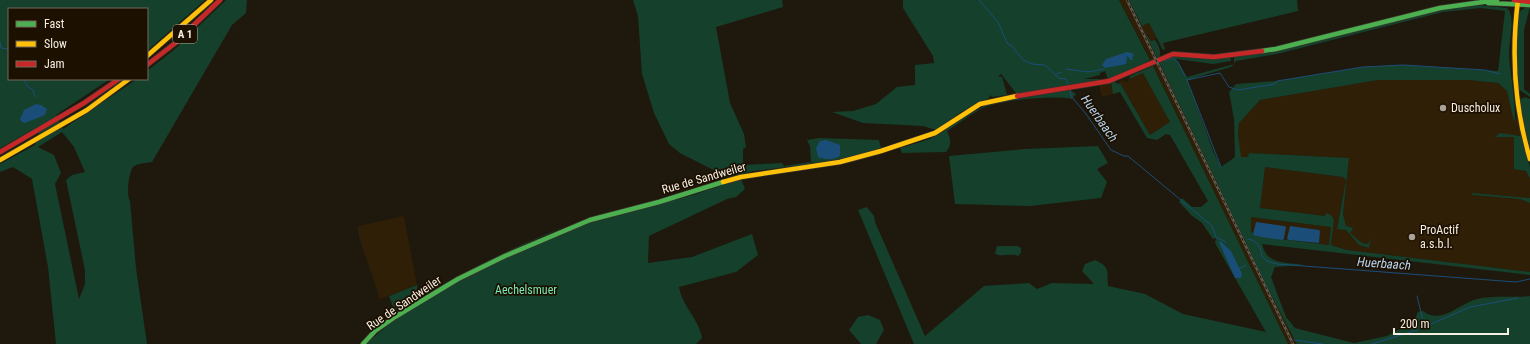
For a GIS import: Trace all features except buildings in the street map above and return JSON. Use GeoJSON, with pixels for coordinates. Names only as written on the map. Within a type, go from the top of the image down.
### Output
{"type":"FeatureCollection","features":[{"type":"Feature","properties":{"kind":"main road","name":"A 1"},"geometry":{"type":"LineString","coordinates":[[148,55],[211,0]]}},
{"type":"Feature","properties":{"kind":"main road","name":"A 1"},"geometry":{"type":"LineString","coordinates":[[148,64],[174,44],[220,0]]}},
{"type":"Feature","properties":{"kind":"main road"},"geometry":{"type":"LineString","coordinates":[[1480,1],[1497,0]]}},
{"type":"Feature","properties":{"kind":"main road"},"geometry":{"type":"LineString","coordinates":[[1525,0],[1530,2]]}},
{"type":"Feature","properties":{"kind":"main road"},"geometry":{"type":"LineString","coordinates":[[1480,1],[1506,5],[1516,1],[1530,2]]}},
{"type":"Feature","properties":{"kind":"main road","name":"Rue de Sandweiler"},"geometry":{"type":"LineString","coordinates":[[364,344],[375,332],[395,317],[458,279],[505,256],[590,220],[666,200],[741,177],[840,162],[935,133],[970,109],[986,102],[1116,79],[1173,54],[1214,57],[1265,51],[1440,8],[1480,1]]}},
{"type":"Feature","properties":{"kind":"main road"},"geometry":{"type":"LineString","coordinates":[[1516,1],[1530,5]]}},
{"type":"Feature","properties":{"kind":"main road"},"geometry":{"type":"LineString","coordinates":[[1516,1],[1513,59],[1515,95],[1530,159]]}},
{"type":"Feature","properties":{"kind":"main road"},"geometry":{"type":"LineString","coordinates":[[1506,5],[1516,14]]}},
{"type":"Feature","properties":{"kind":"main road"},"geometry":{"type":"LineString","coordinates":[[1,152],[84,103],[118,80]]}},
{"type":"Feature","properties":{"kind":"main road"},"geometry":{"type":"LineString","coordinates":[[0,160],[87,110],[128,80]]}},
{"type":"Feature","properties":{"kind":"shaded area"},"geometry":{"type":"Polygon","coordinates":[[[1119,0],[1129,0],[1142,26],[1149,23],[1157,38],[1151,41],[1146,33],[1268,289],[1297,344],[1288,344],[1147,53],[1119,0]]]}},
{"type":"Feature","properties":{"kind":"shaded area"},"geometry":{"type":"Polygon","coordinates":[[[1143,72],[1170,122],[1150,135],[1119,81],[1123,80],[1126,82],[1143,72]]]}},
{"type":"Feature","properties":{"kind":"shaded area"},"geometry":{"type":"Polygon","coordinates":[[[1378,80],[1468,80],[1498,83],[1507,91],[1514,121],[1518,113],[1524,138],[1518,135],[1495,136],[1514,137],[1514,169],[1526,171],[1530,179],[1530,198],[1473,193],[1473,195],[1520,199],[1530,203],[1530,272],[1347,250],[1331,245],[1334,220],[1329,214],[1325,216],[1260,208],[1265,167],[1343,177],[1346,180],[1337,229],[1346,230],[1359,245],[1369,248],[1370,236],[1368,244],[1362,243],[1350,233],[1351,227],[1346,226],[1343,214],[1349,158],[1249,153],[1248,158],[1240,157],[1238,135],[1239,123],[1260,100],[1378,80]]]}},
{"type":"Feature","properties":{"kind":"shaded area"},"geometry":{"type":"Polygon","coordinates":[[[1111,84],[1113,94],[1102,97],[1099,85],[1111,84]]]}},
{"type":"Feature","properties":{"kind":"shaded area"},"geometry":{"type":"Polygon","coordinates":[[[404,216],[417,285],[380,299],[359,237],[358,226],[404,216]]]}},
{"type":"Feature","properties":{"kind":"shaded area"},"geometry":{"type":"Polygon","coordinates":[[[1251,217],[1331,227],[1329,245],[1255,236],[1251,231],[1251,217]]]}},
{"type":"Feature","properties":{"kind":"green space"},"geometry":{"type":"Polygon","coordinates":[[[0,0],[205,0],[148,50],[148,8],[8,8],[8,80],[108,80],[56,115],[63,129],[136,80],[148,80],[148,70],[175,49],[226,0],[247,0],[246,13],[232,25],[152,162],[142,163],[133,167],[130,174],[128,194],[130,201],[136,268],[147,344],[56,344],[48,267],[32,179],[13,167],[0,172],[0,164],[35,145],[41,125],[0,148],[0,0]],[[62,132],[38,147],[54,155],[61,173],[55,184],[79,299],[85,284],[85,270],[66,180],[72,175],[85,172],[74,147],[62,132]]]}},
{"type":"Feature","properties":{"kind":"green space"},"geometry":{"type":"Polygon","coordinates":[[[633,0],[782,0],[783,7],[716,27],[730,103],[744,134],[746,147],[743,149],[743,165],[782,163],[784,166],[811,162],[810,164],[753,171],[729,178],[680,153],[669,144],[654,113],[642,74],[638,16],[633,0]]]}},
{"type":"Feature","properties":{"kind":"green space"},"geometry":{"type":"Polygon","coordinates":[[[903,0],[1119,0],[1150,60],[1122,75],[1108,79],[1105,71],[1100,73],[1100,75],[1084,79],[1099,79],[1100,81],[1022,93],[1016,93],[1001,74],[998,76],[1002,77],[1007,95],[992,97],[990,95],[989,98],[961,112],[932,133],[882,148],[936,130],[923,126],[863,123],[832,112],[853,111],[876,104],[897,87],[915,85],[915,65],[934,63],[933,56],[903,8],[903,0]]]}},
{"type":"Feature","properties":{"kind":"green space"},"geometry":{"type":"Polygon","coordinates":[[[1129,0],[1297,0],[1298,11],[1163,43],[1165,49],[1163,50],[1149,23],[1142,26],[1129,0]]]}},
{"type":"Feature","properties":{"kind":"green space"},"geometry":{"type":"Polygon","coordinates":[[[1479,5],[1507,8],[1510,12],[1512,23],[1509,60],[1515,110],[1514,122],[1507,91],[1498,83],[1468,80],[1378,80],[1260,100],[1239,123],[1238,135],[1241,157],[1248,157],[1249,153],[1349,158],[1343,214],[1346,226],[1353,229],[1350,233],[1362,243],[1368,244],[1371,236],[1369,248],[1359,245],[1346,230],[1337,229],[1346,180],[1343,177],[1265,167],[1260,208],[1325,216],[1326,213],[1331,215],[1334,220],[1331,245],[1347,250],[1530,272],[1530,275],[1262,244],[1264,251],[1272,259],[1284,263],[1304,265],[1275,267],[1271,277],[1286,317],[1295,328],[1354,343],[1387,336],[1414,321],[1418,312],[1423,311],[1430,315],[1437,316],[1443,315],[1477,299],[1490,297],[1530,296],[1530,344],[1297,344],[1268,289],[1159,62],[1175,56],[1202,58],[1229,57],[1231,59],[1231,61],[1213,64],[1176,59],[1187,77],[1233,64],[1231,67],[1187,80],[1214,153],[1221,167],[1235,157],[1234,119],[1229,92],[1236,84],[1277,81],[1363,67],[1403,65],[1498,71],[1505,11],[1481,8],[1443,12],[1277,54],[1236,61],[1234,63],[1234,58],[1236,56],[1460,6],[1479,5]],[[1251,217],[1251,231],[1255,236],[1329,245],[1331,227],[1251,217]]]}},
{"type":"Feature","properties":{"kind":"green space"},"geometry":{"type":"Polygon","coordinates":[[[1526,7],[1530,7],[1524,30],[1524,89],[1530,94],[1530,97],[1518,89],[1517,70],[1519,12],[1526,7]]]}},
{"type":"Feature","properties":{"kind":"green space"},"geometry":{"type":"Polygon","coordinates":[[[1145,33],[1151,41],[1155,40],[1158,45],[1160,52],[1158,60],[1145,33]]]}},
{"type":"Feature","properties":{"kind":"green space"},"geometry":{"type":"Polygon","coordinates":[[[1153,66],[1288,344],[914,344],[858,210],[867,207],[874,216],[875,222],[925,336],[984,286],[1029,283],[1037,289],[1052,283],[1094,284],[1082,271],[1085,264],[1095,260],[1103,265],[1107,270],[1108,286],[1145,294],[1183,314],[1266,332],[1215,243],[1216,238],[1213,239],[1202,223],[1191,215],[1179,202],[1182,198],[1192,207],[1201,207],[1208,201],[1170,135],[1166,134],[1157,140],[1147,138],[1120,92],[1113,94],[1111,82],[1115,81],[1117,84],[1120,83],[1150,135],[1170,122],[1143,73],[1129,79],[1130,76],[1153,66]]]}},
{"type":"Feature","properties":{"kind":"green space"},"geometry":{"type":"Polygon","coordinates":[[[1070,90],[1076,94],[1072,99],[1026,99],[999,103],[981,109],[947,131],[950,142],[946,152],[902,153],[900,148],[930,139],[944,131],[959,119],[993,102],[1070,90]]]}},
{"type":"Feature","properties":{"kind":"green space"},"geometry":{"type":"Polygon","coordinates":[[[1525,97],[1530,99],[1530,152],[1519,100],[1525,97]]]}},
{"type":"Feature","properties":{"kind":"green space"},"geometry":{"type":"Polygon","coordinates":[[[1500,133],[1521,136],[1530,167],[1530,179],[1526,171],[1514,169],[1514,137],[1495,137],[1500,133]]]}},
{"type":"Feature","properties":{"kind":"green space"},"geometry":{"type":"Polygon","coordinates":[[[819,138],[879,140],[881,148],[840,160],[817,164],[811,162],[810,146],[807,140],[819,138]]]}},
{"type":"Feature","properties":{"kind":"green space"},"geometry":{"type":"Polygon","coordinates":[[[1098,146],[1108,163],[1097,169],[1107,182],[1101,198],[1030,206],[955,204],[949,156],[1025,149],[1098,146]]]}},
{"type":"Feature","properties":{"kind":"green space","name":"Aechelsmuer"},"geometry":{"type":"Polygon","coordinates":[[[741,179],[745,189],[736,197],[727,199],[649,236],[648,263],[692,257],[752,234],[758,255],[736,272],[679,287],[683,300],[700,331],[702,338],[696,344],[365,344],[391,323],[422,302],[506,256],[590,222],[693,195],[741,179]]]}},
{"type":"Feature","properties":{"kind":"green space"},"geometry":{"type":"Polygon","coordinates":[[[1473,193],[1530,198],[1530,203],[1520,199],[1472,195],[1473,193]]]}},
{"type":"Feature","properties":{"kind":"green space"},"geometry":{"type":"Polygon","coordinates":[[[568,225],[494,258],[425,295],[495,257],[568,225]]]}},
{"type":"Feature","properties":{"kind":"green space"},"geometry":{"type":"Polygon","coordinates":[[[997,246],[1017,246],[1021,248],[1021,253],[1018,256],[995,254],[997,246]]]}},
{"type":"Feature","properties":{"kind":"green space"},"geometry":{"type":"Polygon","coordinates":[[[417,285],[419,300],[398,313],[395,312],[389,296],[417,285]]]}},
{"type":"Feature","properties":{"kind":"green space"},"geometry":{"type":"Polygon","coordinates":[[[868,315],[880,320],[884,330],[876,344],[861,344],[849,330],[858,317],[868,315]]]}},
{"type":"Feature","properties":{"kind":"water"},"geometry":{"type":"Polygon","coordinates":[[[1127,52],[1132,53],[1134,56],[1132,57],[1133,60],[1131,60],[1127,56],[1126,64],[1105,68],[1102,65],[1106,59],[1127,52]]]}},
{"type":"Feature","properties":{"kind":"water"},"geometry":{"type":"Polygon","coordinates":[[[36,104],[47,109],[45,115],[25,123],[22,122],[20,119],[24,110],[36,104]]]}},
{"type":"Feature","properties":{"kind":"water"},"geometry":{"type":"Polygon","coordinates":[[[826,140],[840,145],[840,156],[829,159],[818,157],[816,148],[820,141],[826,140]]]}},
{"type":"Feature","properties":{"kind":"water"},"geometry":{"type":"Polygon","coordinates":[[[1256,222],[1286,227],[1283,240],[1255,236],[1253,234],[1256,222]]]}},
{"type":"Feature","properties":{"kind":"water"},"geometry":{"type":"Polygon","coordinates":[[[1290,226],[1319,230],[1319,243],[1287,239],[1290,226]]]}},
{"type":"Feature","properties":{"kind":"water"},"geometry":{"type":"Polygon","coordinates":[[[1220,241],[1231,251],[1242,274],[1241,278],[1235,278],[1219,242],[1220,241]]]}},
{"type":"Feature","properties":{"kind":"waterway","name":"Huerbaach"},"geometry":{"type":"LineString","coordinates":[[979,0],[998,22],[1007,43],[1012,46],[1023,60],[1032,64],[1045,65],[1059,78],[1066,79],[1068,84]]}},
{"type":"Feature","properties":{"kind":"waterway"},"geometry":{"type":"LineString","coordinates":[[0,42],[1,48],[8,49]]}},
{"type":"Feature","properties":{"kind":"waterway"},"geometry":{"type":"LineString","coordinates":[[1164,61],[1172,58],[1178,62],[1185,76]]}},
{"type":"Feature","properties":{"kind":"waterway"},"geometry":{"type":"LineString","coordinates":[[1187,80],[1220,73],[1229,87],[1238,90],[1275,84],[1277,81],[1363,67],[1403,65],[1485,70],[1500,74]]}},
{"type":"Feature","properties":{"kind":"waterway"},"geometry":{"type":"LineString","coordinates":[[1066,69],[1088,72],[1104,69]]}},
{"type":"Feature","properties":{"kind":"waterway","name":"Huerbaach"},"geometry":{"type":"LineString","coordinates":[[1056,74],[1062,72]]}},
{"type":"Feature","properties":{"kind":"waterway"},"geometry":{"type":"LineString","coordinates":[[24,80],[27,86],[33,90],[35,97]]}},
{"type":"Feature","properties":{"kind":"waterway"},"geometry":{"type":"LineString","coordinates":[[1187,80],[1221,167]]}},
{"type":"Feature","properties":{"kind":"waterway","name":"Huerbaach"},"geometry":{"type":"LineString","coordinates":[[1070,90],[1071,96],[1086,114],[1111,150],[1124,156],[1128,156],[1212,226],[1216,237],[1226,242]]}},
{"type":"Feature","properties":{"kind":"waterway","name":"Huerbaach"},"geometry":{"type":"LineString","coordinates":[[1248,239],[1257,243],[1261,250],[1262,257],[1267,261],[1277,264],[1516,282],[1530,279]]}},
{"type":"Feature","properties":{"kind":"waterway"},"geometry":{"type":"LineString","coordinates":[[1239,269],[1246,265]]}},
{"type":"Feature","properties":{"kind":"waterway"},"geometry":{"type":"LineString","coordinates":[[1417,296],[1423,321]]}},
{"type":"Feature","properties":{"kind":"waterway"},"geometry":{"type":"LineString","coordinates":[[1431,324],[1470,307],[1518,298]]}},
{"type":"Feature","properties":{"kind":"waterway"},"geometry":{"type":"LineString","coordinates":[[1372,344],[1417,330]]}},
{"type":"Feature","properties":{"kind":"waterway"},"geometry":{"type":"LineString","coordinates":[[1294,340],[1323,344]]}},
{"type":"Feature","properties":{"kind":"railway"},"geometry":{"type":"LineString","coordinates":[[1127,0],[1293,344]]}},
{"type":"Feature","properties":{"kind":"traffic: fast"},"geometry":{"type":"LineString","coordinates":[[1262,51],[1276,49],[1440,8],[1497,0]]}},
{"type":"Feature","properties":{"kind":"traffic: fast"},"geometry":{"type":"LineString","coordinates":[[1488,3],[1530,5]]}},
{"type":"Feature","properties":{"kind":"traffic: fast"},"geometry":{"type":"LineString","coordinates":[[363,344],[375,331],[395,317],[458,279],[505,256],[590,220],[659,202],[723,182]]}},
{"type":"Feature","properties":{"kind":"traffic: slow"},"geometry":{"type":"LineString","coordinates":[[148,55],[211,0]]}},
{"type":"Feature","properties":{"kind":"traffic: slow"},"geometry":{"type":"LineString","coordinates":[[1518,0],[1515,41],[1515,80],[1520,120],[1530,159]]}},
{"type":"Feature","properties":{"kind":"traffic: slow"},"geometry":{"type":"LineString","coordinates":[[0,160],[87,110],[128,80]]}},
{"type":"Feature","properties":{"kind":"traffic: slow"},"geometry":{"type":"LineString","coordinates":[[723,182],[741,177],[840,162],[881,151],[935,133],[980,104],[1017,96]]}},
{"type":"Feature","properties":{"kind":"traffic: jam"},"geometry":{"type":"LineString","coordinates":[[148,64],[174,44],[220,0]]}},
{"type":"Feature","properties":{"kind":"traffic: jam"},"geometry":{"type":"LineString","coordinates":[[1514,0],[1530,2]]}},
{"type":"Feature","properties":{"kind":"traffic: jam"},"geometry":{"type":"LineString","coordinates":[[1017,96],[1109,81],[1173,54],[1214,57],[1262,51]]}},
{"type":"Feature","properties":{"kind":"traffic: jam"},"geometry":{"type":"LineString","coordinates":[[0,152],[84,103],[118,80]]}},
{"type":"Feature","properties":{"kind":"place","name":"Duscholux"},"geometry":{"type":"Point","coordinates":[1443,108]}},
{"type":"Feature","properties":{"kind":"place","name":"ProActif a.s.b.l."},"geometry":{"type":"Point","coordinates":[1412,237]}}]}
